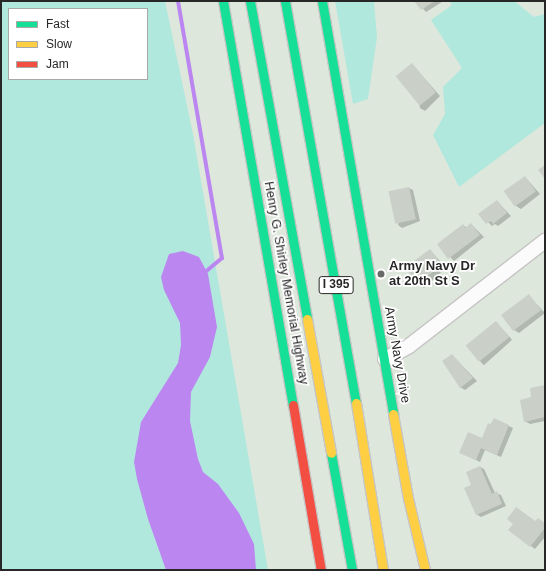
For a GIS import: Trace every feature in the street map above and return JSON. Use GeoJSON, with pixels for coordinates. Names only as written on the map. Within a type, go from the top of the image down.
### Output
{"type":"FeatureCollection","features":[{"type":"Feature","properties":{"kind":"main road","name":"Henry G. Shirley Memorial Highway"},"geometry":{"type":"LineString","coordinates":[[223,1],[321,570]]}},
{"type":"Feature","properties":{"kind":"main road"},"geometry":{"type":"LineString","coordinates":[[250,1],[352,570]]}},
{"type":"Feature","properties":{"kind":"main road","name":"I 395"},"geometry":{"type":"LineString","coordinates":[[285,1],[351,369],[383,570]]}},
{"type":"Feature","properties":{"kind":"main road","name":"Army Navy Drive"},"geometry":{"type":"LineString","coordinates":[[322,1],[408,498],[425,570]]}},
{"type":"Feature","properties":{"kind":"street"},"geometry":{"type":"LineString","coordinates":[[385,359],[409,346],[545,241]]}},
{"type":"Feature","properties":{"kind":"shaded area"},"geometry":{"type":"Polygon","coordinates":[[[1,1],[165,1],[193,134],[268,570],[1,570],[1,1]]]}},
{"type":"Feature","properties":{"kind":"shaded area"},"geometry":{"type":"Polygon","coordinates":[[[335,1],[374,1],[377,37],[368,99],[353,104],[335,1]]]}},
{"type":"Feature","properties":{"kind":"shaded area"},"geometry":{"type":"Polygon","coordinates":[[[449,1],[514,1],[534,17],[545,14],[545,123],[459,187],[433,135],[445,114],[443,87],[462,68],[431,20],[452,5],[449,1]]]}},
{"type":"Feature","properties":{"kind":"shaded area"},"geometry":{"type":"Polygon","coordinates":[[[183,251],[199,257],[208,274],[217,327],[210,357],[191,392],[190,421],[198,459],[203,472],[218,484],[239,513],[254,544],[256,570],[166,570],[148,519],[137,479],[134,462],[141,422],[178,363],[181,345],[180,323],[164,290],[161,277],[169,254],[183,251]]]}},
{"type":"Feature","properties":{"kind":"building"},"geometry":{"type":"Polygon","coordinates":[[[414,1],[435,1],[421,10],[414,1]]]}},
{"type":"Feature","properties":{"kind":"building"},"geometry":{"type":"Polygon","coordinates":[[[412,63],[436,93],[420,106],[396,76],[412,63]]]}},
{"type":"Feature","properties":{"kind":"building"},"geometry":{"type":"Polygon","coordinates":[[[545,165],[545,179],[538,170],[545,165]]]}},
{"type":"Feature","properties":{"kind":"building"},"geometry":{"type":"Polygon","coordinates":[[[525,176],[536,192],[515,206],[504,191],[525,176]]]}},
{"type":"Feature","properties":{"kind":"building"},"geometry":{"type":"Polygon","coordinates":[[[409,187],[416,219],[395,224],[388,191],[409,187]]]}},
{"type":"Feature","properties":{"kind":"building"},"geometry":{"type":"Polygon","coordinates":[[[497,200],[507,213],[493,224],[491,221],[486,224],[478,214],[497,200]]]}},
{"type":"Feature","properties":{"kind":"building"},"geometry":{"type":"Polygon","coordinates":[[[471,223],[480,235],[448,259],[437,244],[463,224],[465,228],[471,223]]]}},
{"type":"Feature","properties":{"kind":"building"},"geometry":{"type":"Polygon","coordinates":[[[430,249],[442,265],[417,284],[405,268],[430,249]]]}},
{"type":"Feature","properties":{"kind":"building"},"geometry":{"type":"Polygon","coordinates":[[[529,294],[541,310],[513,331],[501,315],[529,294]]]}},
{"type":"Feature","properties":{"kind":"building"},"geometry":{"type":"Polygon","coordinates":[[[496,321],[509,337],[479,362],[466,346],[496,321]]]}},
{"type":"Feature","properties":{"kind":"building"},"geometry":{"type":"Polygon","coordinates":[[[452,354],[473,378],[460,388],[442,361],[452,354]]]}},
{"type":"Feature","properties":{"kind":"building"},"geometry":{"type":"Polygon","coordinates":[[[545,385],[545,417],[524,422],[520,400],[531,397],[530,388],[545,385]]]}},
{"type":"Feature","properties":{"kind":"building"},"geometry":{"type":"Polygon","coordinates":[[[494,418],[509,425],[497,455],[481,448],[476,460],[459,453],[468,432],[482,438],[488,423],[491,425],[494,418]]]}},
{"type":"Feature","properties":{"kind":"building"},"geometry":{"type":"Polygon","coordinates":[[[480,466],[492,494],[497,491],[502,504],[476,515],[464,488],[471,485],[466,472],[480,466]]]}},
{"type":"Feature","properties":{"kind":"building"},"geometry":{"type":"Polygon","coordinates":[[[516,507],[535,521],[538,518],[545,523],[545,528],[530,547],[508,530],[513,524],[507,519],[516,507]]]}},
{"type":"Feature","properties":{"kind":"waterway"},"geometry":{"type":"LineString","coordinates":[[178,1],[222,258],[203,274]]}},
{"type":"Feature","properties":{"kind":"traffic: fast"},"geometry":{"type":"LineString","coordinates":[[223,1],[293,405]]}},
{"type":"Feature","properties":{"kind":"traffic: fast"},"geometry":{"type":"LineString","coordinates":[[250,1],[307,319]]}},
{"type":"Feature","properties":{"kind":"traffic: fast"},"geometry":{"type":"LineString","coordinates":[[285,1],[356,403]]}},
{"type":"Feature","properties":{"kind":"traffic: fast"},"geometry":{"type":"LineString","coordinates":[[322,1],[393,414]]}},
{"type":"Feature","properties":{"kind":"traffic: fast"},"geometry":{"type":"LineString","coordinates":[[331,453],[352,570]]}},
{"type":"Feature","properties":{"kind":"traffic: slow"},"geometry":{"type":"LineString","coordinates":[[307,319],[331,453]]}},
{"type":"Feature","properties":{"kind":"traffic: slow"},"geometry":{"type":"LineString","coordinates":[[356,403],[383,570]]}},
{"type":"Feature","properties":{"kind":"traffic: slow"},"geometry":{"type":"LineString","coordinates":[[393,414],[408,498],[425,570]]}},
{"type":"Feature","properties":{"kind":"traffic: jam"},"geometry":{"type":"LineString","coordinates":[[293,405],[321,570]]}},
{"type":"Feature","properties":{"kind":"place","name":"Army Navy Dr at 20th St S"},"geometry":{"type":"Point","coordinates":[381,274]}}]}
